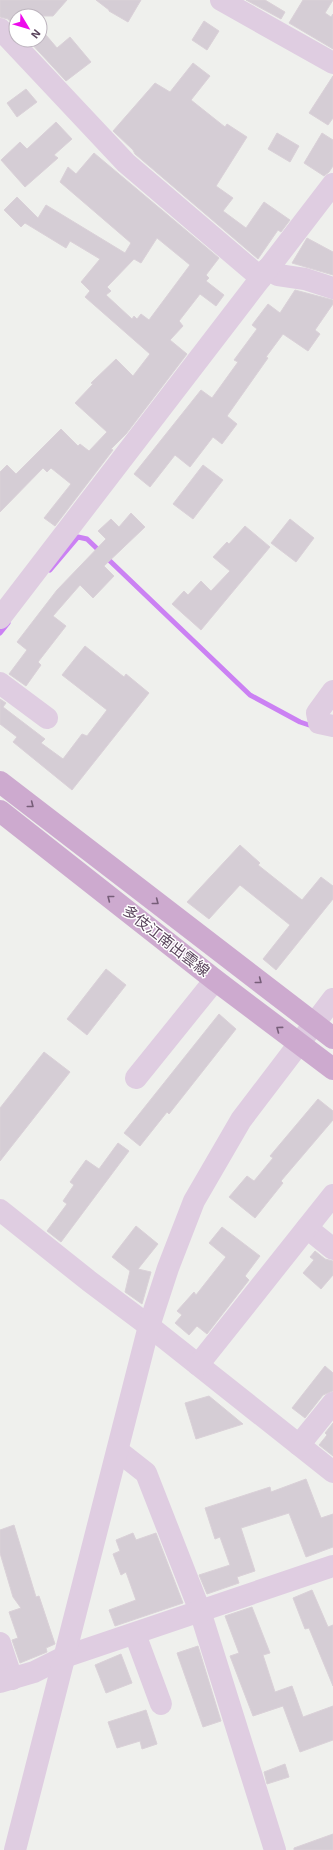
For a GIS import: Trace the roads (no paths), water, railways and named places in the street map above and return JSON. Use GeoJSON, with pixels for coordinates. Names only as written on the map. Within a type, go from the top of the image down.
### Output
{"type":"FeatureCollection","features":[{"type":"Feature","properties":{"kind":"main road","name":"多伎江南出雲線"},"geometry":{"type":"LineString","coordinates":[[0,782],[333,1038]]}},
{"type":"Feature","properties":{"kind":"main road","name":"多伎江南出雲線"},"geometry":{"type":"LineString","coordinates":[[0,811],[215,980],[333,1069]]}},
{"type":"Feature","properties":{"kind":"street"},"geometry":{"type":"LineString","coordinates":[[221,0],[333,63]]}},
{"type":"Feature","properties":{"kind":"street"},"geometry":{"type":"LineString","coordinates":[[0,29],[96,134],[126,163],[264,274],[305,279],[333,288]]}},
{"type":"Feature","properties":{"kind":"street"},"geometry":{"type":"LineString","coordinates":[[3,608],[333,184]]}},
{"type":"Feature","properties":{"kind":"street"},"geometry":{"type":"LineString","coordinates":[[0,683],[47,718]]}},
{"type":"Feature","properties":{"kind":"street"},"geometry":{"type":"LineString","coordinates":[[333,690],[317,713],[318,723],[333,726]]}},
{"type":"Feature","properties":{"kind":"street"},"geometry":{"type":"LineString","coordinates":[[136,1078],[215,980]]}},
{"type":"Feature","properties":{"kind":"street"},"geometry":{"type":"LineString","coordinates":[[15,1850],[150,1326],[168,1268],[194,1201],[241,1120],[333,999]]}},
{"type":"Feature","properties":{"kind":"street"},"geometry":{"type":"LineString","coordinates":[[198,1366],[333,1195]]}},
{"type":"Feature","properties":{"kind":"street"},"geometry":{"type":"LineString","coordinates":[[0,1210],[89,1281],[150,1326],[198,1366],[333,1472]]}},
{"type":"Feature","properties":{"kind":"street"},"geometry":{"type":"LineString","coordinates":[[307,1228],[333,1249]]}},
{"type":"Feature","properties":{"kind":"street"},"geometry":{"type":"LineString","coordinates":[[299,1445],[333,1403]]}},
{"type":"Feature","properties":{"kind":"street"},"geometry":{"type":"LineString","coordinates":[[118,1451],[146,1472],[200,1611],[275,1850]]}},
{"type":"Feature","properties":{"kind":"street"},"geometry":{"type":"LineString","coordinates":[[0,1643],[6,1680],[34,1672],[64,1657],[333,1566]]}},
{"type":"Feature","properties":{"kind":"street"},"geometry":{"type":"LineString","coordinates":[[135,1634],[161,1704]]}},
{"type":"Feature","properties":{"kind":"waterway"},"geometry":{"type":"LineString","coordinates":[[50,570],[78,537],[87,539],[250,695],[300,722],[315,727]]}},
{"type":"Feature","properties":{"kind":"waterway"},"geometry":{"type":"LineString","coordinates":[[0,633],[8,623]]}}]}
